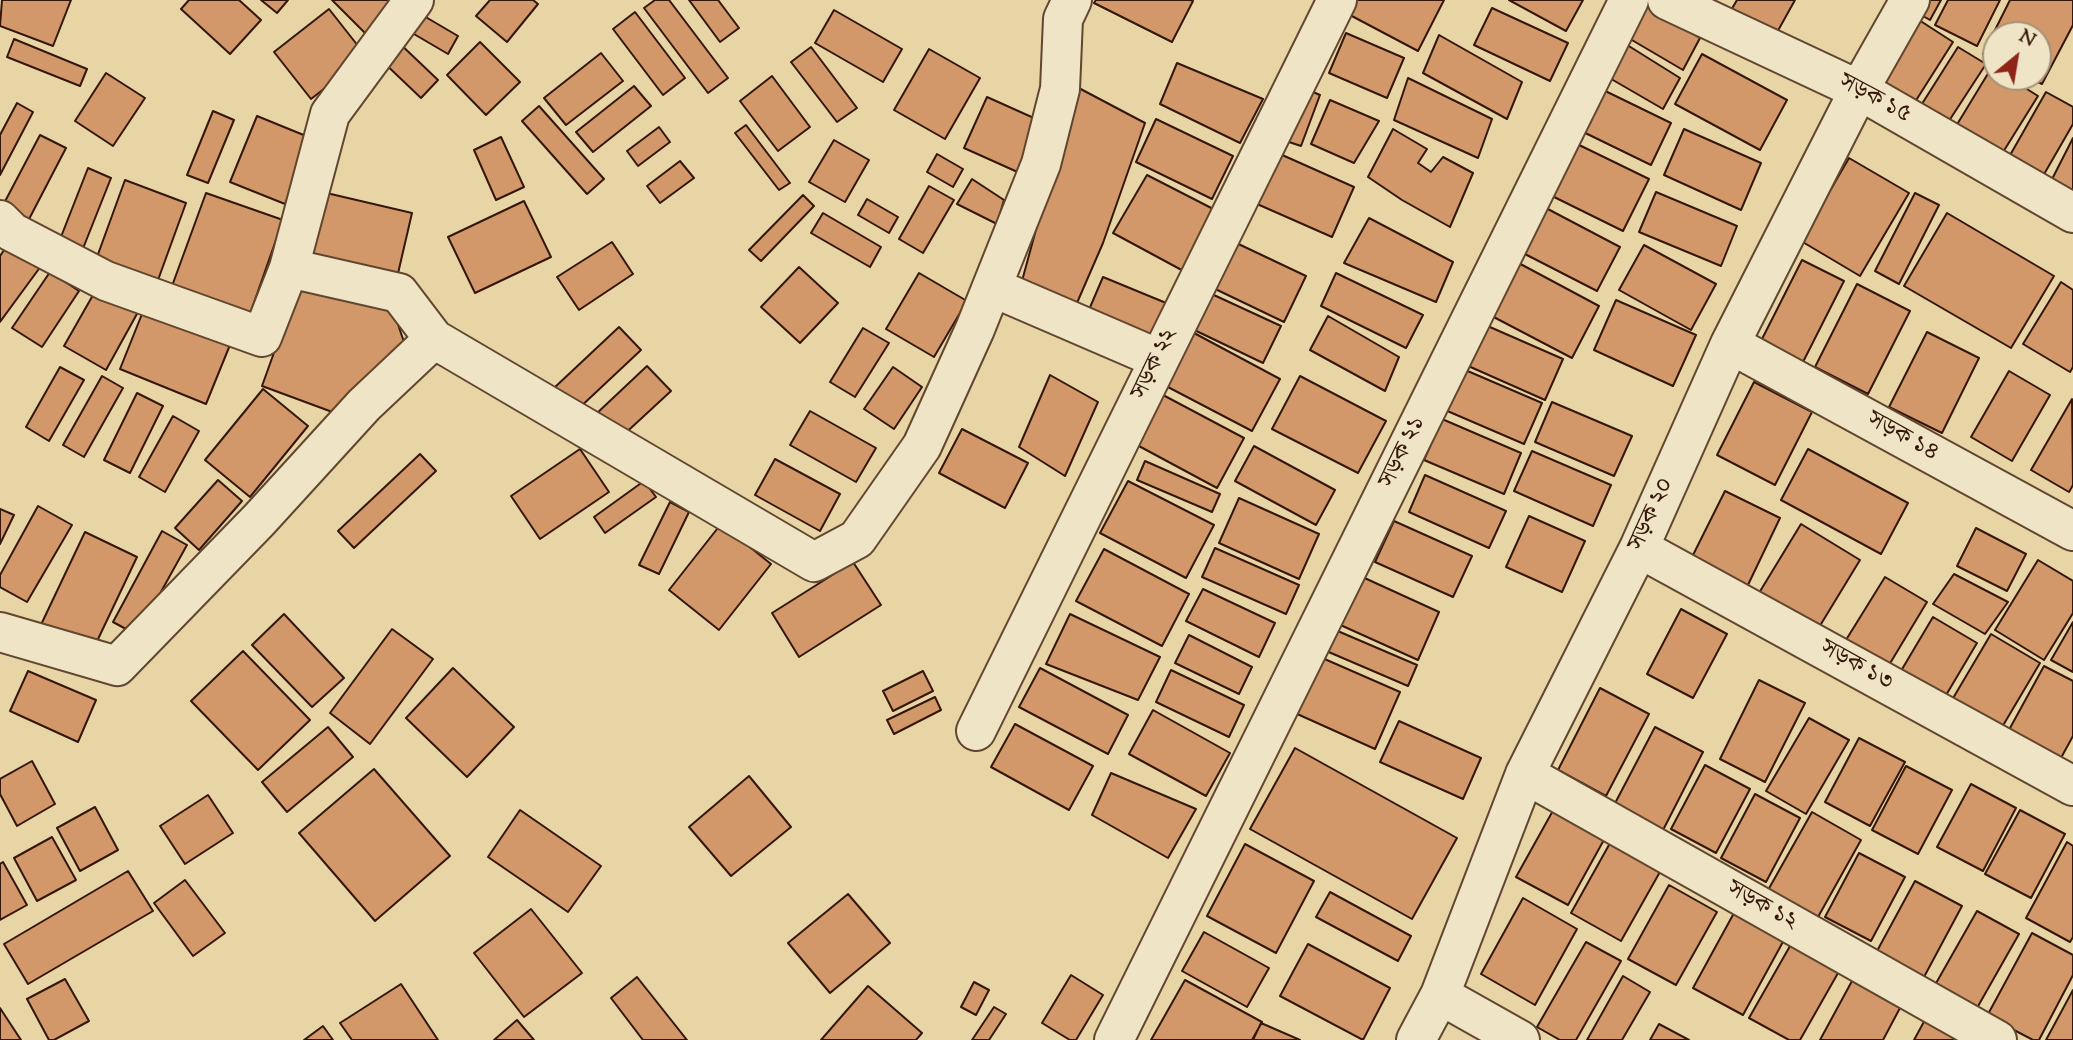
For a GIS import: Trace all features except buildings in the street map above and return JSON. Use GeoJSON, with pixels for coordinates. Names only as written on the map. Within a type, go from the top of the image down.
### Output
{"type":"FeatureCollection","features":[{"type":"Feature","properties":{"kind":"street"},"geometry":{"type":"LineString","coordinates":[[0,219],[12,232],[106,281],[262,337],[289,268],[330,114],[414,0]]}},
{"type":"Feature","properties":{"kind":"street"},"geometry":{"type":"LineString","coordinates":[[289,268],[399,293],[434,339],[814,562],[857,539],[922,446],[992,287],[1041,164],[1060,89],[1063,19],[1072,0]]}},
{"type":"Feature","properties":{"kind":"street","name":"সড়ক ২২"},"geometry":{"type":"LineString","coordinates":[[976,731],[1336,0]]}},
{"type":"Feature","properties":{"kind":"street","name":"সড়ক ২১"},"geometry":{"type":"LineString","coordinates":[[1121,1038],[1180,906],[1629,0]]}},
{"type":"Feature","properties":{"kind":"street","name":"সড়ক ১৫"},"geometry":{"type":"LineString","coordinates":[[1667,0],[1859,90],[2073,213]]}},
{"type":"Feature","properties":{"kind":"street","name":"সড়ক ২০"},"geometry":{"type":"LineString","coordinates":[[1416,1040],[1440,995],[1525,774],[1639,548],[1730,344],[1859,90],[1910,0]]}},
{"type":"Feature","properties":{"kind":"street"},"geometry":{"type":"LineString","coordinates":[[992,287],[1159,359]]}},
{"type":"Feature","properties":{"kind":"street"},"geometry":{"type":"LineString","coordinates":[[0,632],[117,666],[259,520],[364,405],[434,339]]}},
{"type":"Feature","properties":{"kind":"street","name":"সড়ক ১৪"},"geometry":{"type":"LineString","coordinates":[[1730,344],[2073,531]]}},
{"type":"Feature","properties":{"kind":"street","name":"সড়ক ১৩"},"geometry":{"type":"LineString","coordinates":[[1639,548],[2073,786]]}},
{"type":"Feature","properties":{"kind":"street","name":"সড়ক ১২"},"geometry":{"type":"LineString","coordinates":[[1525,774],[1997,1040]]}},
{"type":"Feature","properties":{"kind":"street"},"geometry":{"type":"LineString","coordinates":[[1440,995],[1520,1040]]}}]}
